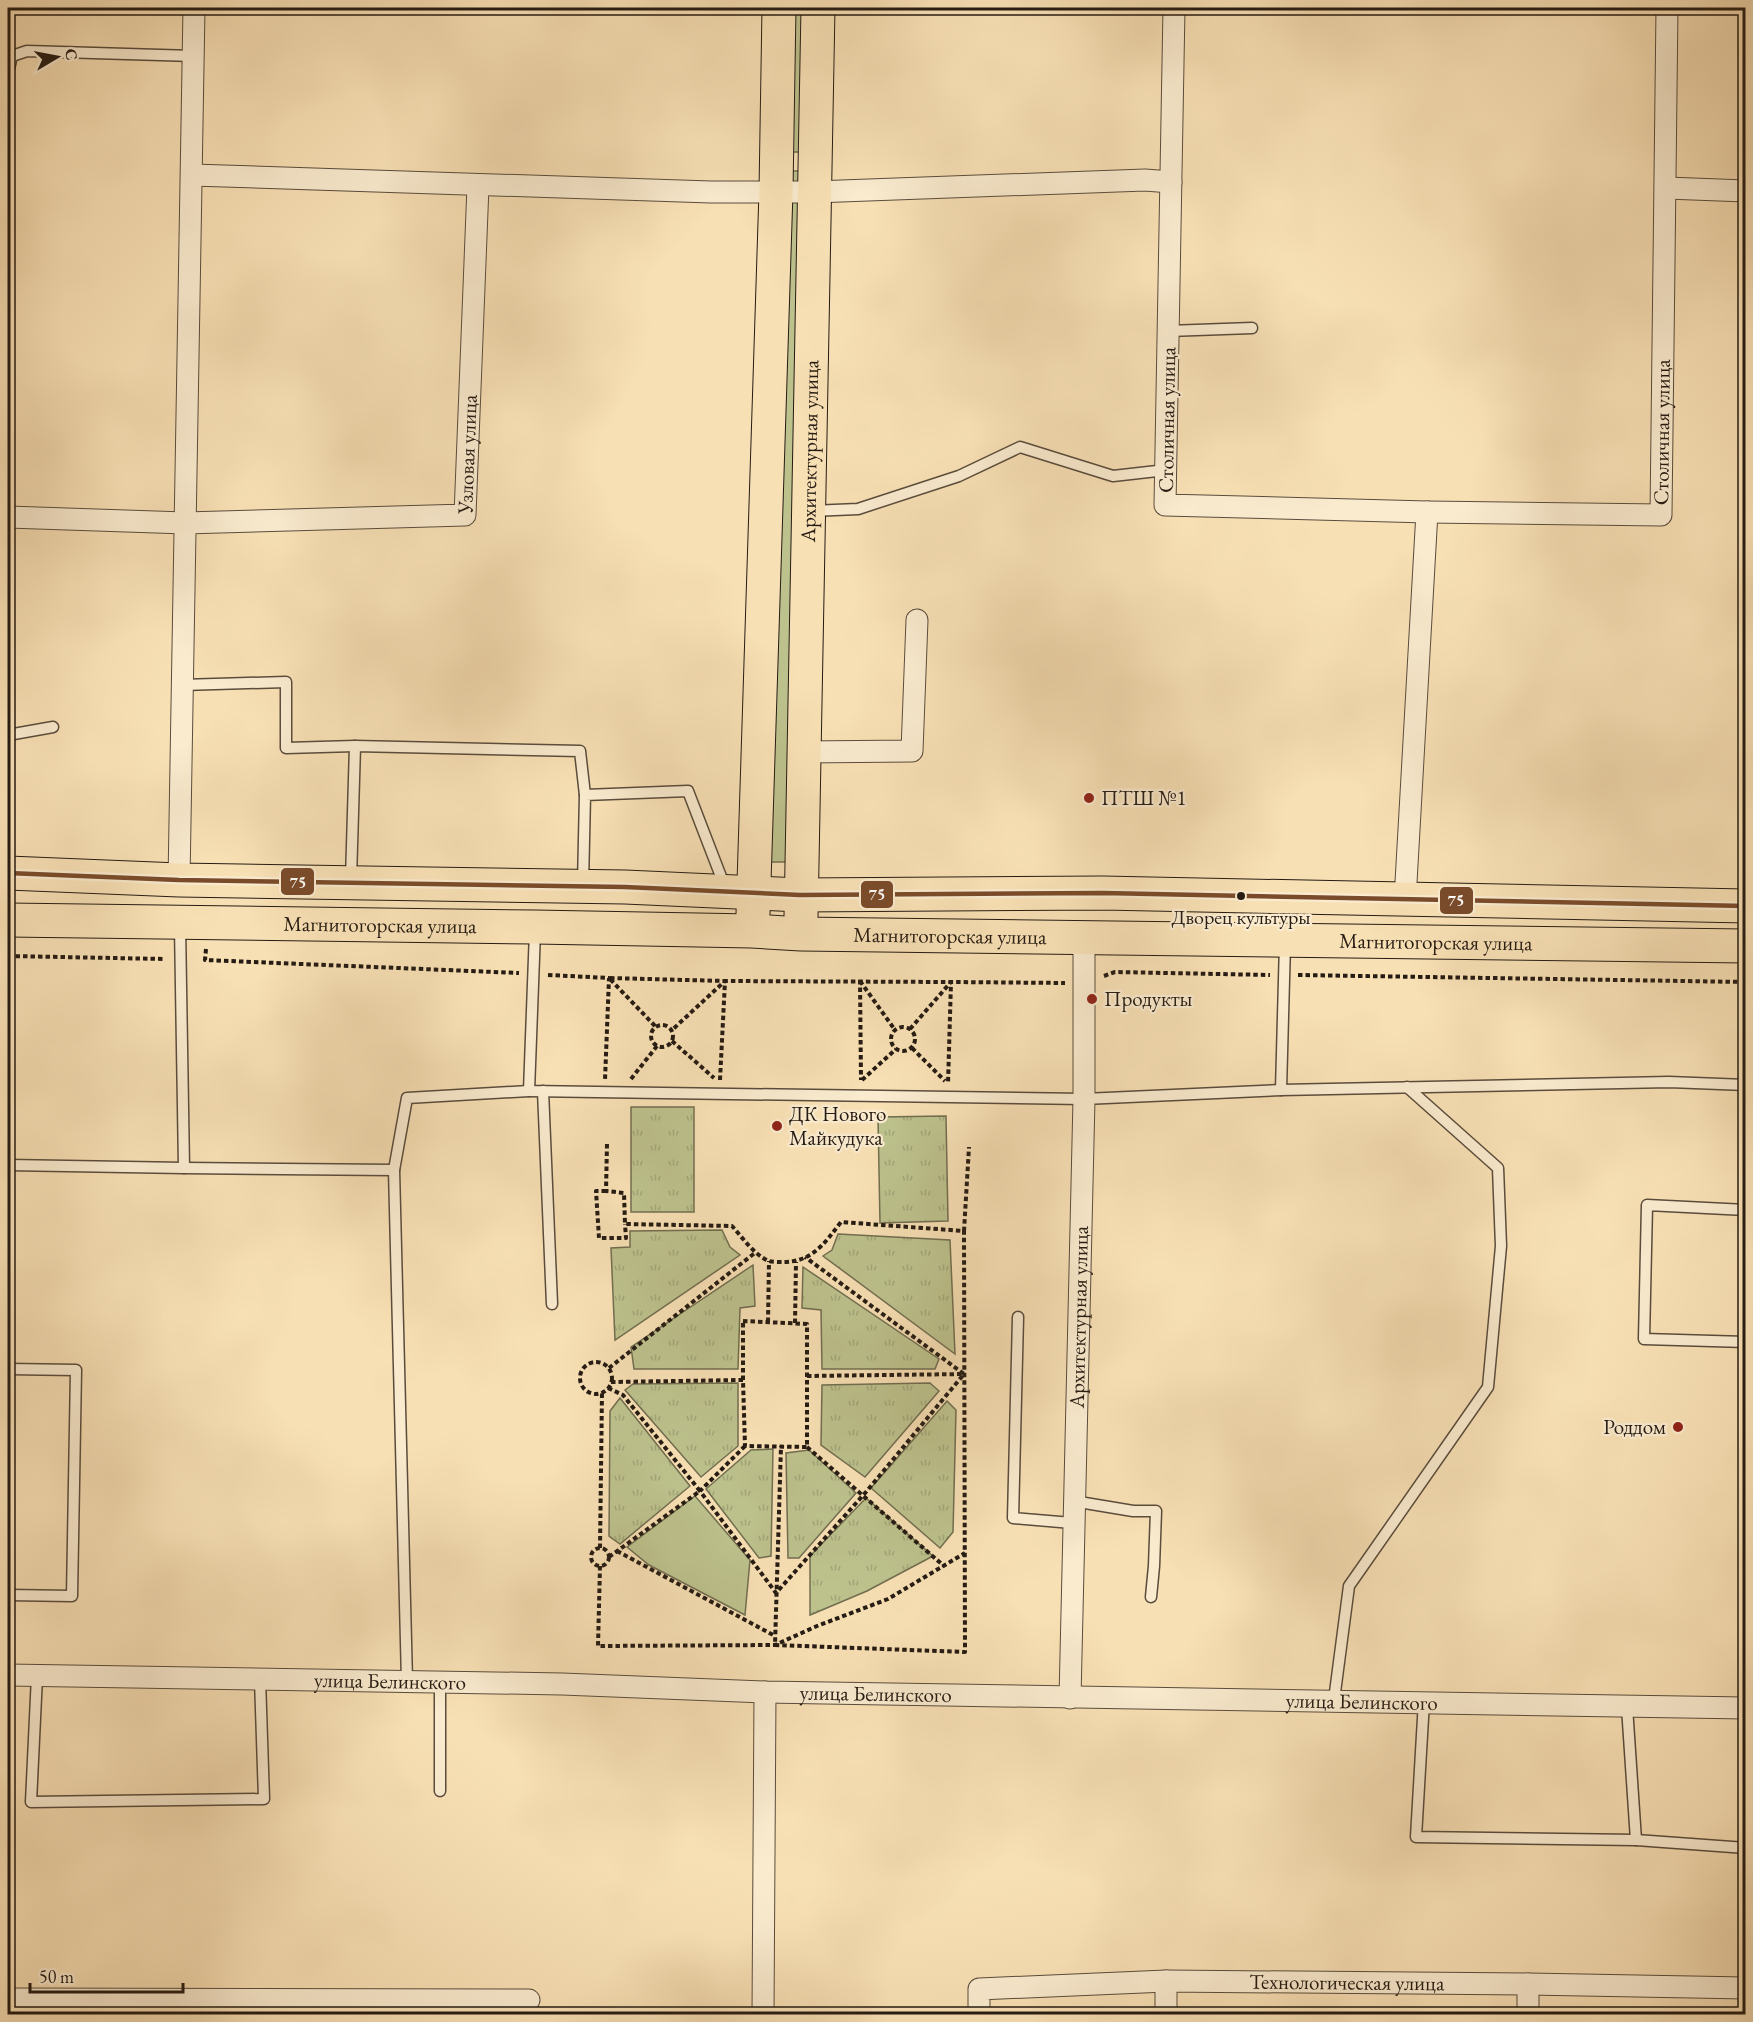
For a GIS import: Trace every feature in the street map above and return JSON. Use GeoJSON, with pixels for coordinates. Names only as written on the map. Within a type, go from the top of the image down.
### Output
{"type":"FeatureCollection","features":[{"type":"Feature","properties":{"kind":"main road","name":"Архитектурная улица"},"geometry":{"type":"LineString","coordinates":[[740,893],[776,191],[779,8]]}},
{"type":"Feature","properties":{"kind":"main road","name":"Архитектурная улица"},"geometry":{"type":"LineString","coordinates":[[800,895],[818,8]]}},
{"type":"Feature","properties":{"kind":"main road","name":"Магнитогорская улица"},"geometry":{"type":"LineString","coordinates":[[8,873],[179,880],[582,886],[800,895],[1103,893],[1746,906]]}},
{"type":"Feature","properties":{"kind":"main road"},"geometry":{"type":"LineString","coordinates":[[740,893],[752,931]]}},
{"type":"Feature","properties":{"kind":"main road"},"geometry":{"type":"LineString","coordinates":[[800,895],[801,934]]}},
{"type":"Feature","properties":{"kind":"main road","name":"Магнитогорская улица"},"geometry":{"type":"LineString","coordinates":[[8,920],[535,927],[801,934],[1746,946]]}},
{"type":"Feature","properties":{"kind":"street"},"geometry":{"type":"LineString","coordinates":[[179,880],[194,8]]}},
{"type":"Feature","properties":{"kind":"street","name":"Столичная улица"},"geometry":{"type":"LineString","coordinates":[[1174,8],[1165,505],[1427,512],[1661,514],[1667,8]]}},
{"type":"Feature","properties":{"kind":"street"},"geometry":{"type":"LineString","coordinates":[[192,175],[711,192],[814,192],[1145,180],[1171,182]]}},
{"type":"Feature","properties":{"kind":"street","name":"Узловая улица"},"geometry":{"type":"LineString","coordinates":[[8,517],[184,523],[465,515],[478,186]]}},
{"type":"Feature","properties":{"kind":"street"},"geometry":{"type":"LineString","coordinates":[[1666,188],[1746,190]]}},
{"type":"Feature","properties":{"kind":"street"},"geometry":{"type":"LineString","coordinates":[[1405,900],[1427,512]]}},
{"type":"Feature","properties":{"kind":"street"},"geometry":{"type":"LineString","coordinates":[[803,752],[912,751],[917,620]]}},
{"type":"Feature","properties":{"kind":"street","name":"Архитектурная улица"},"geometry":{"type":"LineString","coordinates":[[1070,1698],[1072,1523],[1084,1099],[1084,937]]}},
{"type":"Feature","properties":{"kind":"street","name":"улица Белинского"},"geometry":{"type":"LineString","coordinates":[[8,1676],[562,1684],[765,1692],[1070,1698],[1424,1701],[1746,1708]]}},
{"type":"Feature","properties":{"kind":"street"},"geometry":{"type":"LineString","coordinates":[[762,2014],[765,1692]]}},
{"type":"Feature","properties":{"kind":"street"},"geometry":{"type":"LineString","coordinates":[[1166,1981],[1166,2014]]}},
{"type":"Feature","properties":{"kind":"street","name":"Технологическая улица"},"geometry":{"type":"LineString","coordinates":[[979,2014],[979,1989],[1166,1981],[1746,1988]]}},
{"type":"Feature","properties":{"kind":"street"},"geometry":{"type":"LineString","coordinates":[[1528,1984],[1528,2014]]}},
{"type":"Feature","properties":{"kind":"street"},"geometry":{"type":"LineString","coordinates":[[8,1999],[529,2000]]}},
{"type":"Feature","properties":{"kind":"lane"},"geometry":{"type":"LineString","coordinates":[[8,73],[12,56],[27,51],[194,56]]}},
{"type":"Feature","properties":{"kind":"lane"},"geometry":{"type":"LineString","coordinates":[[1168,331],[1252,328]]}},
{"type":"Feature","properties":{"kind":"lane"},"geometry":{"type":"LineString","coordinates":[[808,512],[858,509],[959,476],[1020,447],[1113,476],[1166,470]]}},
{"type":"Feature","properties":{"kind":"lane"},"geometry":{"type":"LineString","coordinates":[[182,685],[286,682],[285,748],[356,746],[580,751],[585,795],[582,886]]}},
{"type":"Feature","properties":{"kind":"lane"},"geometry":{"type":"LineString","coordinates":[[8,735],[53,727]]}},
{"type":"Feature","properties":{"kind":"lane"},"geometry":{"type":"LineString","coordinates":[[351,882],[356,746]]}},
{"type":"Feature","properties":{"kind":"lane"},"geometry":{"type":"LineString","coordinates":[[585,795],[688,791],[740,893]]}},
{"type":"Feature","properties":{"kind":"lane"},"geometry":{"type":"LineString","coordinates":[[184,1168],[181,960],[194,923]]}},
{"type":"Feature","properties":{"kind":"lane"},"geometry":{"type":"LineString","coordinates":[[529,1091],[535,927]]}},
{"type":"Feature","properties":{"kind":"lane"},"geometry":{"type":"LineString","coordinates":[[1281,1090],[1285,940]]}},
{"type":"Feature","properties":{"kind":"lane"},"geometry":{"type":"LineString","coordinates":[[407,1682],[394,1170],[407,1098],[543,1091],[1084,1099],[1407,1087],[1668,1082],[1746,1085]]}},
{"type":"Feature","properties":{"kind":"lane"},"geometry":{"type":"LineString","coordinates":[[1334,1701],[1349,1586],[1488,1387],[1501,1246],[1498,1168],[1407,1087]]}},
{"type":"Feature","properties":{"kind":"lane"},"geometry":{"type":"LineString","coordinates":[[543,1091],[552,1304]]}},
{"type":"Feature","properties":{"kind":"lane"},"geometry":{"type":"LineString","coordinates":[[8,1165],[394,1170]]}},
{"type":"Feature","properties":{"kind":"lane"},"geometry":{"type":"LineString","coordinates":[[1746,1210],[1647,1205],[1644,1340],[1746,1342]]}},
{"type":"Feature","properties":{"kind":"lane"},"geometry":{"type":"LineString","coordinates":[[1018,1317],[1013,1518],[1072,1523]]}},
{"type":"Feature","properties":{"kind":"lane"},"geometry":{"type":"LineString","coordinates":[[8,1369],[76,1370],[72,1596],[8,1595]]}},
{"type":"Feature","properties":{"kind":"lane"},"geometry":{"type":"LineString","coordinates":[[1073,1500],[1134,1511],[1156,1511],[1151,1597]]}},
{"type":"Feature","properties":{"kind":"lane"},"geometry":{"type":"LineString","coordinates":[[37,1676],[31,1802],[264,1799],[260,1679]]}},
{"type":"Feature","properties":{"kind":"lane"},"geometry":{"type":"LineString","coordinates":[[440,1682],[440,1791]]}},
{"type":"Feature","properties":{"kind":"lane"},"geometry":{"type":"LineString","coordinates":[[1424,1701],[1416,1838],[1636,1840],[1746,1848]]}},
{"type":"Feature","properties":{"kind":"lane"},"geometry":{"type":"LineString","coordinates":[[1627,1707],[1636,1840]]}},
{"type":"Feature","properties":{"kind":"path"},"geometry":{"type":"LineString","coordinates":[[194,923],[205,960]]}},
{"type":"Feature","properties":{"kind":"path"},"geometry":{"type":"LineString","coordinates":[[8,956],[205,960],[725,981],[1083,983],[1115,972],[1282,975]]}},
{"type":"Feature","properties":{"kind":"path"},"geometry":{"type":"LineString","coordinates":[[1294,975],[1746,982]]}},
{"type":"Feature","properties":{"kind":"path"},"geometry":{"type":"LineString","coordinates":[[609,978],[656,1026]]}},
{"type":"Feature","properties":{"kind":"path"},"geometry":{"type":"LineString","coordinates":[[609,978],[605,1080],[614,1080]]}},
{"type":"Feature","properties":{"kind":"path"},"geometry":{"type":"LineString","coordinates":[[860,980],[895,1030]]}},
{"type":"Feature","properties":{"kind":"path"},"geometry":{"type":"LineString","coordinates":[[860,980],[861,1080]]}},
{"type":"Feature","properties":{"kind":"path"},"geometry":{"type":"LineString","coordinates":[[672,1030],[725,981]]}},
{"type":"Feature","properties":{"kind":"path"},"geometry":{"type":"LineString","coordinates":[[720,1083],[725,981]]}},
{"type":"Feature","properties":{"kind":"path"},"geometry":{"type":"LineString","coordinates":[[910,1029],[951,982]]}},
{"type":"Feature","properties":{"kind":"path"},"geometry":{"type":"LineString","coordinates":[[948,1084],[951,982]]}},
{"type":"Feature","properties":{"kind":"path"},"geometry":{"type":"LineString","coordinates":[[656,1026],[667,1026],[672,1030],[672,1041],[662,1047],[652,1042],[651,1030],[656,1026]]}},
{"type":"Feature","properties":{"kind":"path"},"geometry":{"type":"LineString","coordinates":[[895,1030],[905,1027],[910,1029],[915,1038],[912,1048]]}},
{"type":"Feature","properties":{"kind":"path"},"geometry":{"type":"LineString","coordinates":[[895,1030],[891,1040],[896,1049],[901,1051],[912,1048]]}},
{"type":"Feature","properties":{"kind":"path"},"geometry":{"type":"LineString","coordinates":[[672,1041],[720,1083]]}},
{"type":"Feature","properties":{"kind":"path"},"geometry":{"type":"LineString","coordinates":[[630,1081],[657,1046]]}},
{"type":"Feature","properties":{"kind":"path"},"geometry":{"type":"LineString","coordinates":[[912,1048],[948,1084]]}},
{"type":"Feature","properties":{"kind":"path"},"geometry":{"type":"LineString","coordinates":[[861,1080],[896,1049]]}},
{"type":"Feature","properties":{"kind":"path"},"geometry":{"type":"LineString","coordinates":[[622,1080],[641,1081]]}},
{"type":"Feature","properties":{"kind":"path"},"geometry":{"type":"LineString","coordinates":[[861,1080],[872,1081]]}},
{"type":"Feature","properties":{"kind":"path"},"geometry":{"type":"LineString","coordinates":[[709,1083],[720,1083]]}},
{"type":"Feature","properties":{"kind":"path"},"geometry":{"type":"LineString","coordinates":[[937,1084],[948,1084]]}},
{"type":"Feature","properties":{"kind":"path"},"geometry":{"type":"LineString","coordinates":[[606,1191],[607,1144]]}},
{"type":"Feature","properties":{"kind":"path"},"geometry":{"type":"LineString","coordinates":[[600,1566],[598,1646],[775,1645],[965,1653],[964,1231],[969,1147]]}},
{"type":"Feature","properties":{"kind":"path"},"geometry":{"type":"LineString","coordinates":[[596,1191],[606,1191],[624,1193],[626,1238],[599,1238],[596,1191]]}},
{"type":"Feature","properties":{"kind":"path"},"geometry":{"type":"LineString","coordinates":[[626,1224],[732,1226],[756,1252],[769,1261],[796,1262],[820,1249],[841,1222],[964,1231]]}},
{"type":"Feature","properties":{"kind":"path"},"geometry":{"type":"LineString","coordinates":[[609,1368],[756,1252]]}},
{"type":"Feature","properties":{"kind":"path"},"geometry":{"type":"LineString","coordinates":[[805,1257],[964,1374]]}},
{"type":"Feature","properties":{"kind":"path"},"geometry":{"type":"LineString","coordinates":[[768,1322],[769,1261]]}},
{"type":"Feature","properties":{"kind":"path"},"geometry":{"type":"LineString","coordinates":[[795,1323],[796,1262]]}},
{"type":"Feature","properties":{"kind":"path"},"geometry":{"type":"LineString","coordinates":[[745,1446],[743,1321],[807,1324],[807,1447]]}},
{"type":"Feature","properties":{"kind":"path"},"geometry":{"type":"LineString","coordinates":[[596,1362],[609,1368],[611,1382],[602,1392],[589,1392],[580,1381],[580,1374],[584,1367],[596,1362]]}},
{"type":"Feature","properties":{"kind":"path"},"geometry":{"type":"LineString","coordinates":[[807,1376],[964,1374]]}},
{"type":"Feature","properties":{"kind":"path"},"geometry":{"type":"LineString","coordinates":[[776,1593],[863,1496],[964,1374]]}},
{"type":"Feature","properties":{"kind":"path"},"geometry":{"type":"LineString","coordinates":[[611,1382],[743,1380]]}},
{"type":"Feature","properties":{"kind":"path"},"geometry":{"type":"LineString","coordinates":[[608,1388],[623,1395],[700,1491],[776,1593]]}},
{"type":"Feature","properties":{"kind":"path"},"geometry":{"type":"LineString","coordinates":[[600,1548],[602,1392]]}},
{"type":"Feature","properties":{"kind":"path"},"geometry":{"type":"LineString","coordinates":[[600,1566],[605,1565],[609,1557],[700,1491],[745,1446],[781,1446],[807,1447],[944,1566]]}},
{"type":"Feature","properties":{"kind":"path"},"geometry":{"type":"LineString","coordinates":[[775,1645],[781,1446]]}},
{"type":"Feature","properties":{"kind":"path"},"geometry":{"type":"LineString","coordinates":[[600,1548],[605,1549],[609,1557]]}},
{"type":"Feature","properties":{"kind":"path"},"geometry":{"type":"LineString","coordinates":[[600,1548],[592,1553],[593,1561],[600,1566]]}},
{"type":"Feature","properties":{"kind":"path"},"geometry":{"type":"LineString","coordinates":[[617,1551],[775,1636]]}},
{"type":"Feature","properties":{"kind":"path"},"geometry":{"type":"LineString","coordinates":[[775,1645],[888,1599],[965,1553]]}},
{"type":"Feature","properties":{"kind":"green space"},"geometry":{"type":"Polygon","coordinates":[[[784,8],[807,8],[804,152],[783,152],[784,8]]]}},
{"type":"Feature","properties":{"kind":"green space"},"geometry":{"type":"Polygon","coordinates":[[[780,171],[807,171],[792,862],[763,862],[780,171]]]}},
{"type":"Feature","properties":{"kind":"green space"},"geometry":{"type":"Polygon","coordinates":[[[631,1107],[694,1107],[694,1212],[631,1212],[631,1107]]]}},
{"type":"Feature","properties":{"kind":"green space"},"geometry":{"type":"Polygon","coordinates":[[[946,1116],[948,1221],[880,1223],[878,1117],[946,1116]]]}},
{"type":"Feature","properties":{"kind":"green space"},"geometry":{"type":"Polygon","coordinates":[[[722,1230],[730,1247],[740,1255],[615,1340],[611,1248],[630,1247],[630,1231],[722,1230]]]}},
{"type":"Feature","properties":{"kind":"green space"},"geometry":{"type":"Polygon","coordinates":[[[838,1234],[950,1240],[955,1354],[823,1256],[832,1250],[838,1234]]]}},
{"type":"Feature","properties":{"kind":"green space"},"geometry":{"type":"Polygon","coordinates":[[[753,1265],[755,1306],[740,1308],[738,1369],[634,1369],[631,1347],[753,1265]]]}},
{"type":"Feature","properties":{"kind":"green space"},"geometry":{"type":"Polygon","coordinates":[[[803,1267],[939,1359],[935,1369],[822,1369],[821,1310],[802,1308],[803,1267]]]}},
{"type":"Feature","properties":{"kind":"green space"},"geometry":{"type":"Polygon","coordinates":[[[738,1383],[738,1446],[701,1477],[625,1390],[633,1384],[738,1383]]]}},
{"type":"Feature","properties":{"kind":"green space"},"geometry":{"type":"Polygon","coordinates":[[[930,1383],[939,1391],[865,1477],[821,1445],[822,1385],[930,1383]]]}},
{"type":"Feature","properties":{"kind":"green space"},"geometry":{"type":"Polygon","coordinates":[[[620,1398],[690,1486],[620,1544],[609,1536],[610,1411],[620,1398]]]}},
{"type":"Feature","properties":{"kind":"green space"},"geometry":{"type":"Polygon","coordinates":[[[947,1401],[956,1410],[953,1532],[940,1548],[871,1488],[947,1401]]]}},
{"type":"Feature","properties":{"kind":"green space"},"geometry":{"type":"Polygon","coordinates":[[[773,1449],[771,1556],[759,1558],[706,1489],[751,1450],[773,1449]]]}},
{"type":"Feature","properties":{"kind":"green space"},"geometry":{"type":"Polygon","coordinates":[[[809,1450],[856,1493],[799,1558],[788,1558],[786,1453],[809,1450]]]}},
{"type":"Feature","properties":{"kind":"green space"},"geometry":{"type":"Polygon","coordinates":[[[695,1496],[750,1560],[745,1615],[649,1565],[627,1547],[695,1496]]]}},
{"type":"Feature","properties":{"kind":"green space"},"geometry":{"type":"Polygon","coordinates":[[[866,1498],[933,1556],[867,1591],[810,1615],[810,1556],[866,1498]]]}},
{"type":"Feature","properties":{"kind":"transit line","name":"75"},"geometry":{"type":"LineString","coordinates":[[8,873],[179,880],[625,887],[800,895],[1103,893],[1746,906]]}},
{"type":"Feature","properties":{"kind":"place","name":"ПТШ №1"},"geometry":{"type":"Point","coordinates":[1089,798]}},
{"type":"Feature","properties":{"kind":"place","name":"Дворец культуры"},"geometry":{"type":"Point","coordinates":[1241,896]}},
{"type":"Feature","properties":{"kind":"place","name":"Продукты"},"geometry":{"type":"Point","coordinates":[1092,999]}},
{"type":"Feature","properties":{"kind":"place","name":"ДК Нового Майкудука"},"geometry":{"type":"Point","coordinates":[777,1126]}},
{"type":"Feature","properties":{"kind":"place","name":"Роддом"},"geometry":{"type":"Point","coordinates":[1678,1427]}}]}
